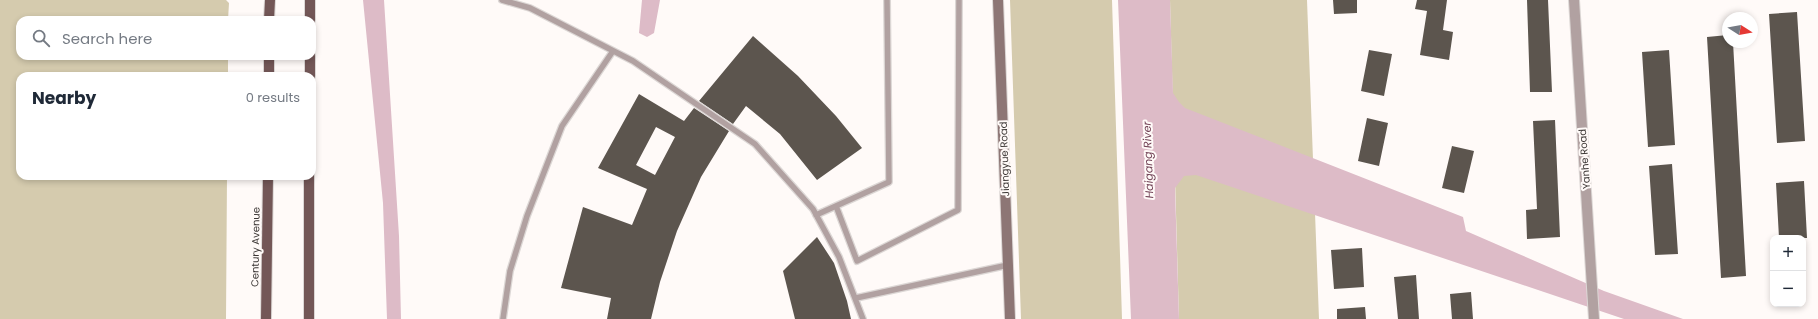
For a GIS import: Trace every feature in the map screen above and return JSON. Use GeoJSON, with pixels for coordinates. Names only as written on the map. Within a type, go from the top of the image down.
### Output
{"type":"FeatureCollection","features":[{"type":"Feature","properties":{"kind":"main road"},"geometry":{"type":"LineString","coordinates":[[269,16],[270,0]]}},
{"type":"Feature","properties":{"kind":"main road"},"geometry":{"type":"LineString","coordinates":[[310,0],[310,16]]}},
{"type":"Feature","properties":{"kind":"main road"},"geometry":{"type":"LineString","coordinates":[[269,60],[269,72]]}},
{"type":"Feature","properties":{"kind":"main road"},"geometry":{"type":"LineString","coordinates":[[310,60],[310,72]]}},
{"type":"Feature","properties":{"kind":"main road","name":"Century Avenue"},"geometry":{"type":"LineString","coordinates":[[266,319],[268,180]]}},
{"type":"Feature","properties":{"kind":"main road"},"geometry":{"type":"LineString","coordinates":[[309,319],[310,180]]}},
{"type":"Feature","properties":{"kind":"street","name":"Jiangyue Road"},"geometry":{"type":"LineString","coordinates":[[998,0],[1010,319]]}},
{"type":"Feature","properties":{"kind":"street","name":"Yanhe Road"},"geometry":{"type":"LineString","coordinates":[[1574,0],[1594,319]]}},
{"type":"Feature","properties":{"kind":"lane"},"geometry":{"type":"LineString","coordinates":[[502,0],[530,8],[633,62],[755,144],[813,209],[839,257],[863,319]]}},
{"type":"Feature","properties":{"kind":"lane"},"geometry":{"type":"LineString","coordinates":[[816,215],[889,182],[887,0]]}},
{"type":"Feature","properties":{"kind":"lane"},"geometry":{"type":"LineString","coordinates":[[836,206],[857,261],[958,210],[959,0]]}},
{"type":"Feature","properties":{"kind":"lane"},"geometry":{"type":"LineString","coordinates":[[504,319],[510,271],[527,216],[562,126],[613,51]]}},
{"type":"Feature","properties":{"kind":"lane"},"geometry":{"type":"LineString","coordinates":[[856,298],[1008,265]]}},
{"type":"Feature","properties":{"kind":"shaded area"},"geometry":{"type":"Polygon","coordinates":[[[0,0],[226,0],[229,3],[228,16],[16,16],[16,60],[228,60],[228,72],[16,72],[16,180],[227,180],[226,319],[0,319],[0,0]]]}},
{"type":"Feature","properties":{"kind":"shaded area"},"geometry":{"type":"Polygon","coordinates":[[[1010,0],[1112,0],[1122,319],[1021,319],[1010,0]]]}},
{"type":"Feature","properties":{"kind":"shaded area"},"geometry":{"type":"Polygon","coordinates":[[[1170,0],[1307,0],[1319,319],[1179,319],[1170,0]]]}},
{"type":"Feature","properties":{"kind":"water"},"geometry":{"type":"Polygon","coordinates":[[[363,0],[384,0],[399,236],[401,319],[387,319],[383,203],[363,0]]]}},
{"type":"Feature","properties":{"kind":"water"},"geometry":{"type":"Polygon","coordinates":[[[642,0],[660,0],[654,33],[647,37],[639,33],[642,0]]]}},
{"type":"Feature","properties":{"kind":"water","name":"Haigang River"},"geometry":{"type":"Polygon","coordinates":[[[1118,0],[1170,0],[1173,93],[1185,108],[1463,217],[1466,231],[1604,291],[1683,319],[1624,319],[1196,175],[1184,176],[1175,188],[1179,319],[1131,319],[1118,0]]]}},
{"type":"Feature","properties":{"kind":"building"},"geometry":{"type":"Polygon","coordinates":[[[1333,0],[1357,0],[1357,13],[1334,14],[1333,0]]]}},
{"type":"Feature","properties":{"kind":"building"},"geometry":{"type":"Polygon","coordinates":[[[1417,0],[1447,0],[1443,30],[1453,32],[1449,60],[1420,55],[1427,11],[1415,9],[1417,0]]]}},
{"type":"Feature","properties":{"kind":"building"},"geometry":{"type":"Polygon","coordinates":[[[1527,0],[1548,0],[1552,92],[1530,92],[1527,0]]]}},
{"type":"Feature","properties":{"kind":"building"},"geometry":{"type":"Polygon","coordinates":[[[1797,12],[1805,141],[1777,143],[1769,14],[1797,12]]]}},
{"type":"Feature","properties":{"kind":"building"},"geometry":{"type":"Polygon","coordinates":[[[753,36],[798,76],[836,116],[862,148],[817,180],[780,134],[746,106],[733,124],[699,101],[753,36]]]}},
{"type":"Feature","properties":{"kind":"building"},"geometry":{"type":"Polygon","coordinates":[[[1722,36],[1722,48],[1733,48],[1746,276],[1721,278],[1707,37],[1722,36]]]}},
{"type":"Feature","properties":{"kind":"building"},"geometry":{"type":"Polygon","coordinates":[[[1369,50],[1392,54],[1384,96],[1361,91],[1369,50]]]}},
{"type":"Feature","properties":{"kind":"building"},"geometry":{"type":"Polygon","coordinates":[[[1669,50],[1675,145],[1648,147],[1642,52],[1669,50]]]}},
{"type":"Feature","properties":{"kind":"building"},"geometry":{"type":"Polygon","coordinates":[[[639,94],[684,121],[694,108],[729,131],[701,177],[677,231],[660,282],[651,319],[607,319],[611,298],[561,288],[583,207],[632,225],[647,189],[598,168],[639,94]],[[656,127],[636,165],[655,175],[675,137],[656,127]]]}},
{"type":"Feature","properties":{"kind":"building"},"geometry":{"type":"Polygon","coordinates":[[[1367,118],[1388,123],[1379,166],[1358,161],[1367,118]]]}},
{"type":"Feature","properties":{"kind":"building"},"geometry":{"type":"Polygon","coordinates":[[[1555,120],[1560,237],[1527,239],[1526,210],[1537,209],[1533,121],[1555,120]]]}},
{"type":"Feature","properties":{"kind":"building"},"geometry":{"type":"Polygon","coordinates":[[[1452,146],[1474,151],[1464,193],[1442,188],[1452,146]]]}},
{"type":"Feature","properties":{"kind":"building"},"geometry":{"type":"Polygon","coordinates":[[[1672,164],[1678,254],[1655,255],[1649,166],[1672,164]]]}},
{"type":"Feature","properties":{"kind":"building"},"geometry":{"type":"Polygon","coordinates":[[[1804,181],[1807,238],[1806,235],[1779,235],[1776,183],[1804,181]]]}},
{"type":"Feature","properties":{"kind":"building"},"geometry":{"type":"Polygon","coordinates":[[[817,237],[834,263],[847,301],[851,319],[795,319],[783,271],[817,237]]]}},
{"type":"Feature","properties":{"kind":"building"},"geometry":{"type":"Polygon","coordinates":[[[1362,248],[1364,287],[1334,289],[1331,250],[1362,248]]]}},
{"type":"Feature","properties":{"kind":"building"},"geometry":{"type":"Polygon","coordinates":[[[1416,275],[1419,319],[1398,319],[1394,277],[1416,275]]]}},
{"type":"Feature","properties":{"kind":"building"},"geometry":{"type":"Polygon","coordinates":[[[1471,292],[1473,319],[1452,319],[1450,294],[1471,292]]]}},
{"type":"Feature","properties":{"kind":"building"},"geometry":{"type":"Polygon","coordinates":[[[1365,307],[1366,319],[1337,319],[1337,309],[1365,307]]]}}]}
